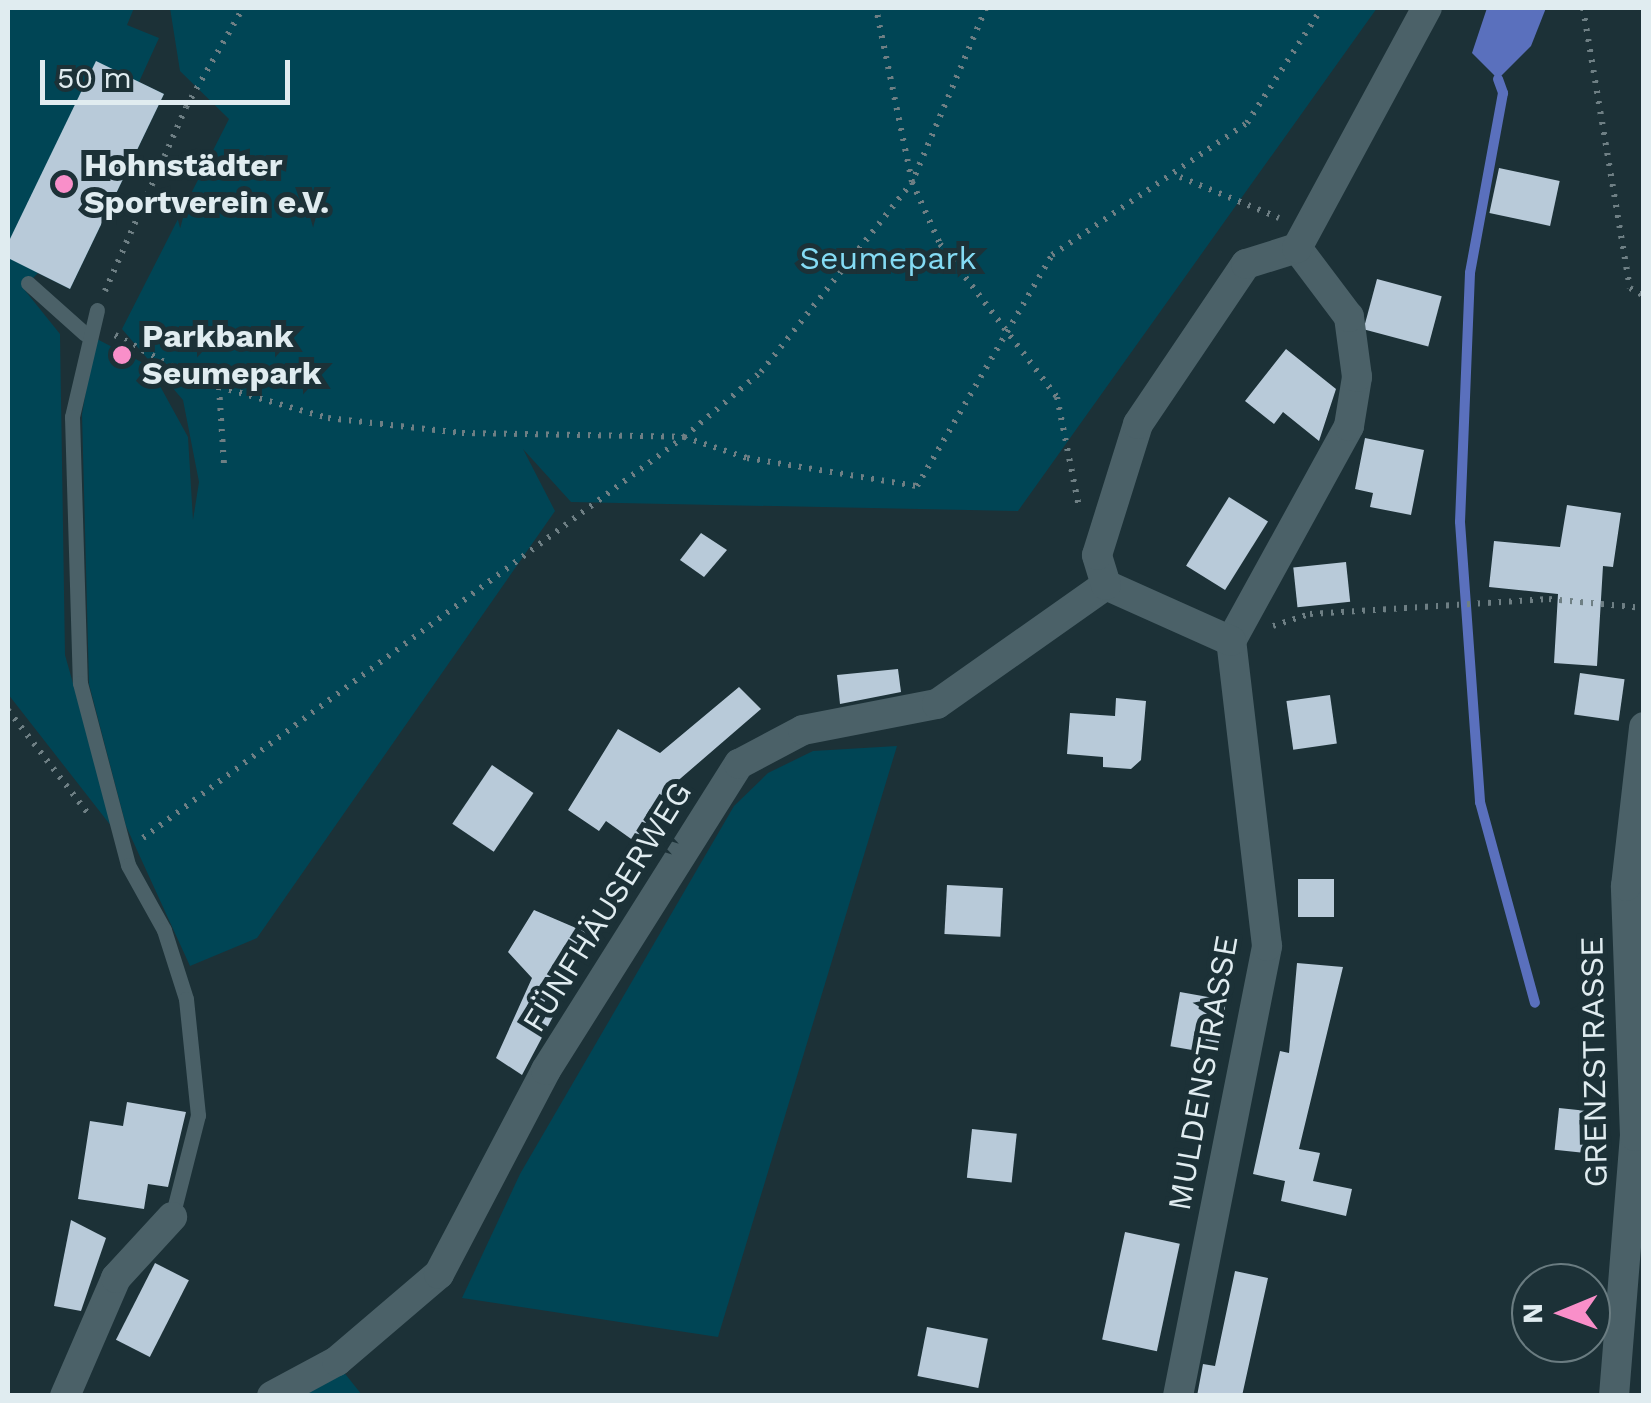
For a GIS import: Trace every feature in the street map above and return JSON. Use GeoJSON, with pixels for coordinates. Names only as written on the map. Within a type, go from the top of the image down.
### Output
{"type":"FeatureCollection","features":[{"type":"Feature","properties":{"kind":"street"},"geometry":{"type":"LineString","coordinates":[[1300,240],[1349,317],[1357,377],[1349,426],[1231,641],[1106,585],[1097,555],[1138,424],[1246,264],[1300,240],[1427,8]]}},
{"type":"Feature","properties":{"kind":"street","name":"FÜNFHÄUSERWEG"},"geometry":{"type":"LineString","coordinates":[[272,1396],[337,1361],[439,1274],[546,1070],[739,764],[789,734],[937,704],[1106,585]]}},
{"type":"Feature","properties":{"kind":"street","name":"MULDENSTRASSE"},"geometry":{"type":"LineString","coordinates":[[1178,1396],[1266,946],[1231,641]]}},
{"type":"Feature","properties":{"kind":"street","name":"GRENZSTRASSE"},"geometry":{"type":"LineString","coordinates":[[1614,1396],[1635,1136],[1626,886],[1644,727]]}},
{"type":"Feature","properties":{"kind":"street"},"geometry":{"type":"LineString","coordinates":[[64,1396],[116,1278],[172,1217]]}},
{"type":"Feature","properties":{"kind":"lane"},"geometry":{"type":"LineString","coordinates":[[28,283],[91,322],[72,416],[80,683],[127,848],[128,865],[178,963],[191,1038],[194,1153],[172,1217]]}},
{"type":"Feature","properties":{"kind":"path"},"geometry":{"type":"LineString","coordinates":[[243,8],[186,107],[91,322],[219,387],[328,418],[462,433],[684,437],[746,458],[917,486],[1052,256],[1179,176],[1247,123],[1322,8]]}},
{"type":"Feature","properties":{"kind":"path"},"geometry":{"type":"LineString","coordinates":[[876,8],[912,182],[940,244],[1057,397],[1097,555]]}},
{"type":"Feature","properties":{"kind":"path"},"geometry":{"type":"LineString","coordinates":[[127,848],[242,773],[684,437],[760,372],[912,182],[986,8]]}},
{"type":"Feature","properties":{"kind":"path"},"geometry":{"type":"LineString","coordinates":[[1583,8],[1630,288],[1644,296]]}},
{"type":"Feature","properties":{"kind":"path"},"geometry":{"type":"LineString","coordinates":[[1179,176],[1300,240]]}},
{"type":"Feature","properties":{"kind":"path"},"geometry":{"type":"LineString","coordinates":[[219,387],[224,464]]}},
{"type":"Feature","properties":{"kind":"path"},"geometry":{"type":"LineString","coordinates":[[1231,641],[1310,614],[1549,599],[1644,608]]}},
{"type":"Feature","properties":{"kind":"path"},"geometry":{"type":"LineString","coordinates":[[8,710],[128,865]]}},
{"type":"Feature","properties":{"kind":"green space"},"geometry":{"type":"Polygon","coordinates":[[[8,8],[134,8],[127,25],[159,38],[139,82],[164,94],[70,289],[38,273],[23,288],[60,334],[65,655],[115,831],[8,694],[8,8]]]}},
{"type":"Feature","properties":{"kind":"green space","name":"Seumepark"},"geometry":{"type":"Polygon","coordinates":[[[170,8],[1377,8],[1018,511],[571,502],[523,449],[555,511],[257,938],[190,966],[126,826],[89,684],[82,414],[95,338],[149,366],[188,437],[193,520],[199,482],[183,400],[122,329],[229,119],[180,71],[170,8]]]}},
{"type":"Feature","properties":{"kind":"green space"},"geometry":{"type":"Polygon","coordinates":[[[897,746],[718,1337],[462,1298],[520,1174],[734,806],[768,773],[813,751],[897,746]]]}},
{"type":"Feature","properties":{"kind":"green space"},"geometry":{"type":"Polygon","coordinates":[[[342,1370],[362,1395],[289,1396],[342,1370]]]}},
{"type":"Feature","properties":{"kind":"water"},"geometry":{"type":"Polygon","coordinates":[[[1487,8],[1546,8],[1531,46],[1498,79],[1472,53],[1487,8]]]}},
{"type":"Feature","properties":{"kind":"building"},"geometry":{"type":"Polygon","coordinates":[[[96,61],[164,94],[70,289],[8,258],[8,243],[96,61]]]}},
{"type":"Feature","properties":{"kind":"building"},"geometry":{"type":"Polygon","coordinates":[[[1499,168],[1560,181],[1550,226],[1489,213],[1499,168]]]}},
{"type":"Feature","properties":{"kind":"building"},"geometry":{"type":"Polygon","coordinates":[[[1377,279],[1442,296],[1428,347],[1364,329],[1377,279]]]}},
{"type":"Feature","properties":{"kind":"building"},"geometry":{"type":"Polygon","coordinates":[[[1286,349],[1336,389],[1319,441],[1283,412],[1274,424],[1245,401],[1286,349]]]}},
{"type":"Feature","properties":{"kind":"building"},"geometry":{"type":"Polygon","coordinates":[[[1365,438],[1424,450],[1411,515],[1370,507],[1373,493],[1355,489],[1365,438]]]}},
{"type":"Feature","properties":{"kind":"building"},"geometry":{"type":"Polygon","coordinates":[[[1229,497],[1268,521],[1225,590],[1186,566],[1229,497]]]}},
{"type":"Feature","properties":{"kind":"building"},"geometry":{"type":"Polygon","coordinates":[[[1567,505],[1621,513],[1613,567],[1603,566],[1597,666],[1554,663],[1558,594],[1489,587],[1494,541],[1560,547],[1567,505]]]}},
{"type":"Feature","properties":{"kind":"building"},"geometry":{"type":"Polygon","coordinates":[[[701,533],[727,550],[704,577],[680,560],[701,533]]]}},
{"type":"Feature","properties":{"kind":"building"},"geometry":{"type":"Polygon","coordinates":[[[1346,562],[1350,602],[1297,607],[1293,568],[1346,562]]]}},
{"type":"Feature","properties":{"kind":"building"},"geometry":{"type":"Polygon","coordinates":[[[898,669],[901,692],[840,704],[837,675],[898,669]]]}},
{"type":"Feature","properties":{"kind":"building"},"geometry":{"type":"Polygon","coordinates":[[[1580,673],[1625,679],[1619,721],[1574,715],[1580,673]]]}},
{"type":"Feature","properties":{"kind":"building"},"geometry":{"type":"Polygon","coordinates":[[[739,687],[761,709],[659,797],[675,809],[641,846],[606,821],[599,831],[568,810],[618,729],[660,753],[739,687]]]}},
{"type":"Feature","properties":{"kind":"building"},"geometry":{"type":"Polygon","coordinates":[[[1330,695],[1337,744],[1293,750],[1286,701],[1330,695]]]}},
{"type":"Feature","properties":{"kind":"building"},"geometry":{"type":"Polygon","coordinates":[[[1116,698],[1146,701],[1141,760],[1131,769],[1103,767],[1103,757],[1067,754],[1070,713],[1115,716],[1116,698]]]}},
{"type":"Feature","properties":{"kind":"building"},"geometry":{"type":"Polygon","coordinates":[[[492,765],[533,793],[494,852],[452,824],[492,765]]]}},
{"type":"Feature","properties":{"kind":"building"},"geometry":{"type":"Polygon","coordinates":[[[1298,879],[1334,879],[1334,917],[1298,917],[1298,879]]]}},
{"type":"Feature","properties":{"kind":"building"},"geometry":{"type":"Polygon","coordinates":[[[947,885],[1003,888],[1000,937],[944,934],[947,885]]]}},
{"type":"Feature","properties":{"kind":"building"},"geometry":{"type":"Polygon","coordinates":[[[534,910],[590,934],[543,1004],[556,1011],[522,1075],[496,1058],[532,978],[508,952],[534,910]]]}},
{"type":"Feature","properties":{"kind":"building"},"geometry":{"type":"Polygon","coordinates":[[[1297,963],[1343,967],[1299,1149],[1320,1153],[1313,1181],[1352,1189],[1346,1216],[1281,1201],[1285,1181],[1253,1174],[1280,1051],[1289,1053],[1297,963]]]}},
{"type":"Feature","properties":{"kind":"building"},"geometry":{"type":"Polygon","coordinates":[[[1180,992],[1226,1000],[1217,1054],[1170,1046],[1180,992]]]}},
{"type":"Feature","properties":{"kind":"building"},"geometry":{"type":"Polygon","coordinates":[[[127,1102],[186,1112],[168,1187],[148,1184],[144,1209],[78,1199],[90,1121],[123,1126],[127,1102]]]}},
{"type":"Feature","properties":{"kind":"building"},"geometry":{"type":"Polygon","coordinates":[[[1559,1108],[1609,1113],[1604,1155],[1555,1150],[1559,1108]]]}},
{"type":"Feature","properties":{"kind":"building"},"geometry":{"type":"Polygon","coordinates":[[[972,1129],[1017,1134],[1012,1182],[967,1178],[972,1129]]]}},
{"type":"Feature","properties":{"kind":"building"},"geometry":{"type":"Polygon","coordinates":[[[71,1220],[106,1238],[81,1311],[54,1306],[71,1220]]]}},
{"type":"Feature","properties":{"kind":"building"},"geometry":{"type":"Polygon","coordinates":[[[1125,1232],[1180,1244],[1157,1351],[1102,1340],[1125,1232]]]}},
{"type":"Feature","properties":{"kind":"building"},"geometry":{"type":"Polygon","coordinates":[[[155,1263],[189,1280],[150,1357],[116,1340],[155,1263]]]}},
{"type":"Feature","properties":{"kind":"building"},"geometry":{"type":"Polygon","coordinates":[[[1235,1271],[1268,1278],[1242,1396],[1197,1396],[1203,1364],[1215,1366],[1235,1271]]]}},
{"type":"Feature","properties":{"kind":"building"},"geometry":{"type":"Polygon","coordinates":[[[927,1327],[988,1339],[978,1388],[917,1376],[927,1327]]]}},
{"type":"Feature","properties":{"kind":"waterway"},"geometry":{"type":"LineString","coordinates":[[1498,79],[1503,93],[1470,273],[1460,522],[1480,802],[1535,1003]]}},
{"type":"Feature","properties":{"kind":"place","name":"Hohnstädter Sportverein e.V."},"geometry":{"type":"Point","coordinates":[64,184]}},
{"type":"Feature","properties":{"kind":"place","name":"Parkbank Seumepark"},"geometry":{"type":"Point","coordinates":[122,355]}}]}
